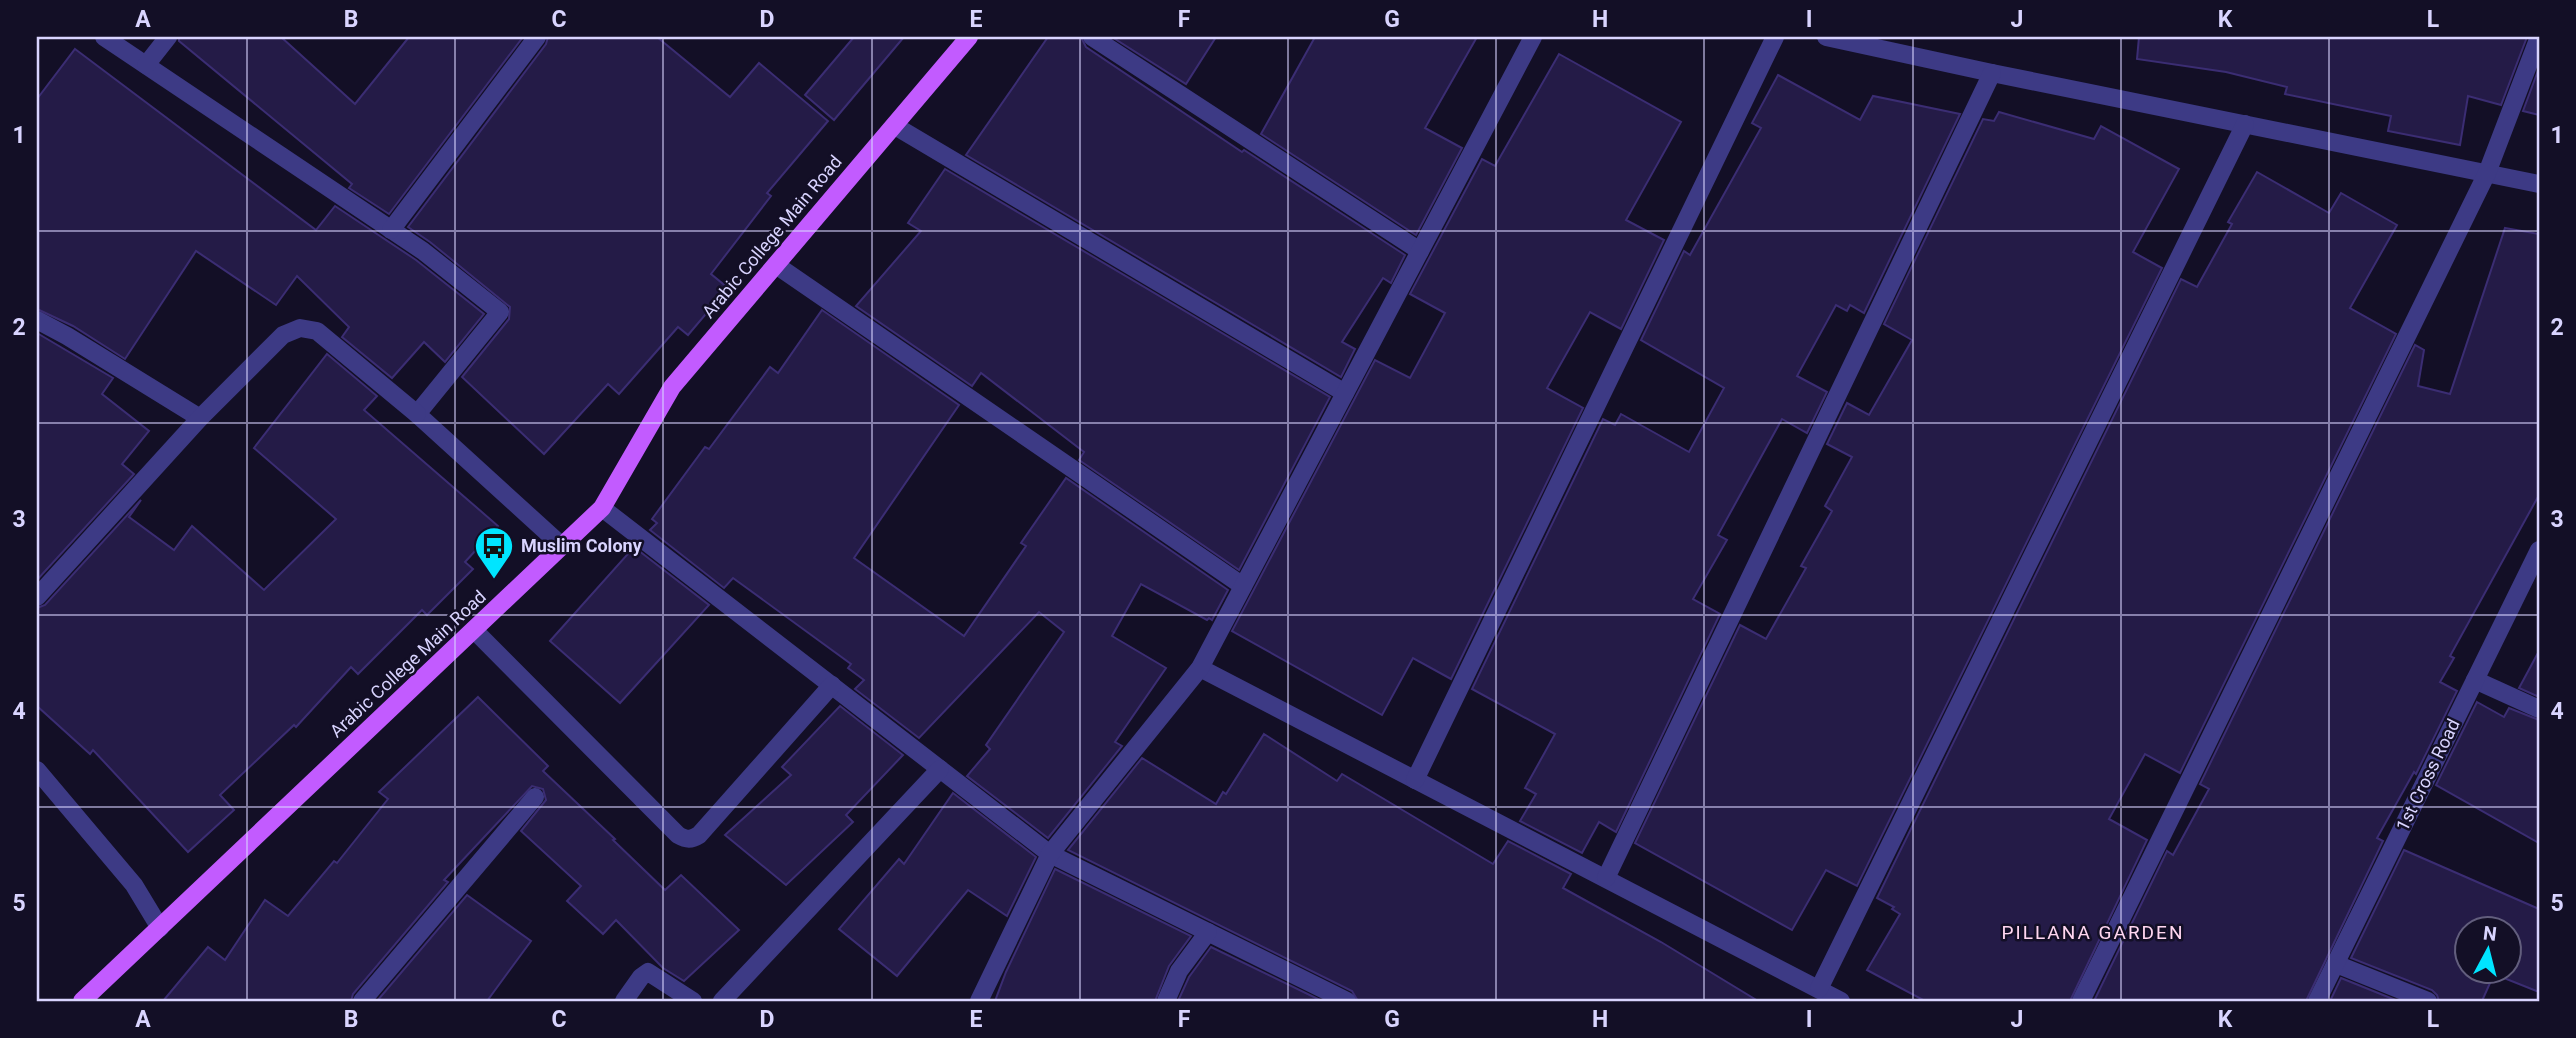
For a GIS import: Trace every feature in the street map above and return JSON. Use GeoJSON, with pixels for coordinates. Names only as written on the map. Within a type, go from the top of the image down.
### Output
{"type":"FeatureCollection","features":[{"type":"Feature","properties":{"kind":"main road","name":"Arabic College Main Road"},"geometry":{"type":"LineString","coordinates":[[84,1001],[602,508],[672,387],[969,37]]}},
{"type":"Feature","properties":{"kind":"street"},"geometry":{"type":"LineString","coordinates":[[104,37],[423,251],[500,312],[417,414]]}},
{"type":"Feature","properties":{"kind":"street"},"geometry":{"type":"LineString","coordinates":[[146,65],[168,37]]}},
{"type":"Feature","properties":{"kind":"street"},"geometry":{"type":"LineString","coordinates":[[391,230],[537,37]]}},
{"type":"Feature","properties":{"kind":"street"},"geometry":{"type":"LineString","coordinates":[[1092,37],[1420,251]]}},
{"type":"Feature","properties":{"kind":"street"},"geometry":{"type":"LineString","coordinates":[[979,1001],[1050,854],[1200,668],[1533,37]]}},
{"type":"Feature","properties":{"kind":"street"},"geometry":{"type":"LineString","coordinates":[[1415,780],[1775,37]]}},
{"type":"Feature","properties":{"kind":"street"},"geometry":{"type":"LineString","coordinates":[[1826,37],[1992,74],[2539,184]]}},
{"type":"Feature","properties":{"kind":"street"},"geometry":{"type":"LineString","coordinates":[[2081,1001],[2487,173],[2539,37]]}},
{"type":"Feature","properties":{"kind":"street"},"geometry":{"type":"LineString","coordinates":[[1606,878],[1992,74]]}},
{"type":"Feature","properties":{"kind":"street"},"geometry":{"type":"LineString","coordinates":[[1819,989],[2245,124]]}},
{"type":"Feature","properties":{"kind":"street"},"geometry":{"type":"LineString","coordinates":[[895,125],[1345,393]]}},
{"type":"Feature","properties":{"kind":"street"},"geometry":{"type":"LineString","coordinates":[[775,265],[1243,586]]}},
{"type":"Feature","properties":{"kind":"street"},"geometry":{"type":"LineString","coordinates":[[37,320],[67,335],[200,418]]}},
{"type":"Feature","properties":{"kind":"street"},"geometry":{"type":"LineString","coordinates":[[37,597],[200,418],[284,335],[300,328],[317,331],[417,414],[562,546]]}},
{"type":"Feature","properties":{"kind":"street"},"geometry":{"type":"LineString","coordinates":[[602,508],[1050,854],[1208,932],[1324,996],[1347,1001]]}},
{"type":"Feature","properties":{"kind":"street","name":"1st Cross Road"},"geometry":{"type":"LineString","coordinates":[[2317,1001],[2539,550]]}},
{"type":"Feature","properties":{"kind":"street"},"geometry":{"type":"LineString","coordinates":[[474,630],[685,839],[699,835],[832,685]]}},
{"type":"Feature","properties":{"kind":"street"},"geometry":{"type":"LineString","coordinates":[[1200,668],[1841,1001]]}},
{"type":"Feature","properties":{"kind":"street"},"geometry":{"type":"LineString","coordinates":[[2475,680],[2539,709]]}},
{"type":"Feature","properties":{"kind":"street"},"geometry":{"type":"LineString","coordinates":[[722,1001],[940,769]]}},
{"type":"Feature","properties":{"kind":"street"},"geometry":{"type":"LineString","coordinates":[[37,770],[134,885],[160,928]]}},
{"type":"Feature","properties":{"kind":"street"},"geometry":{"type":"LineString","coordinates":[[362,1001],[535,797]]}},
{"type":"Feature","properties":{"kind":"street"},"geometry":{"type":"LineString","coordinates":[[1166,1001],[1179,971],[1208,932]]}},
{"type":"Feature","properties":{"kind":"street"},"geometry":{"type":"LineString","coordinates":[[2336,964],[2428,1001]]}},
{"type":"Feature","properties":{"kind":"street"},"geometry":{"type":"LineString","coordinates":[[624,1001],[641,977],[648,972],[693,1001]]}},
{"type":"Feature","properties":{"kind":"building"},"geometry":{"type":"Polygon","coordinates":[[[179,37],[281,37],[355,104],[409,37],[523,37],[389,214],[349,188],[352,184],[179,41],[179,37]]]}},
{"type":"Feature","properties":{"kind":"building"},"geometry":{"type":"Polygon","coordinates":[[[548,37],[657,37],[730,97],[759,63],[828,121],[767,193],[771,196],[711,274],[728,288],[688,335],[678,327],[619,394],[608,384],[544,454],[462,377],[509,319],[510,307],[408,227],[546,44],[548,37]]]}},
{"type":"Feature","properties":{"kind":"building"},"geometry":{"type":"Polygon","coordinates":[[[854,37],[904,37],[834,120],[805,95],[854,37]]]}},
{"type":"Feature","properties":{"kind":"building"},"geometry":{"type":"Polygon","coordinates":[[[1048,37],[1081,37],[1086,47],[1242,152],[1244,150],[1405,255],[1391,283],[1383,278],[1342,342],[1355,349],[1341,377],[966,155],[1048,37]]]}},
{"type":"Feature","properties":{"kind":"building"},"geometry":{"type":"Polygon","coordinates":[[[1112,37],[1216,37],[1186,84],[1112,37]]]}},
{"type":"Feature","properties":{"kind":"building"},"geometry":{"type":"Polygon","coordinates":[[[1315,37],[1477,37],[1425,128],[1462,148],[1416,235],[1261,134],[1315,37]]]}},
{"type":"Feature","properties":{"kind":"building"},"geometry":{"type":"Polygon","coordinates":[[[2139,37],[2527,37],[2501,105],[2468,96],[2460,145],[2388,131],[2391,116],[2285,94],[2287,87],[2226,72],[2137,59],[2139,37]]]}},
{"type":"Feature","properties":{"kind":"building"},"geometry":{"type":"Polygon","coordinates":[[[75,49],[316,230],[335,206],[416,260],[484,314],[445,362],[424,342],[392,378],[342,337],[349,327],[297,276],[276,305],[196,251],[125,359],[73,326],[37,309],[37,99],[75,49]]]}},
{"type":"Feature","properties":{"kind":"building"},"geometry":{"type":"Polygon","coordinates":[[[1559,54],[1681,122],[1626,220],[1664,240],[1621,329],[1590,312],[1547,388],[1583,408],[1451,679],[1413,658],[1382,715],[1232,631],[1375,360],[1410,378],[1445,313],[1410,294],[1482,159],[1495,166],[1559,54]]]}},
{"type":"Feature","properties":{"kind":"building"},"geometry":{"type":"Polygon","coordinates":[[[2539,68],[2539,115],[2523,111],[2539,68]]]}},
{"type":"Feature","properties":{"kind":"building"},"geometry":{"type":"Polygon","coordinates":[[[1778,75],[1860,120],[1873,96],[1960,114],[1864,313],[1850,305],[1847,311],[1836,305],[1797,376],[1827,392],[1807,433],[1782,419],[1718,535],[1727,540],[1693,599],[1720,614],[1616,832],[1599,822],[1582,853],[1520,821],[1536,794],[1525,788],[1555,734],[1472,689],[1603,419],[1615,425],[1621,414],[1689,452],[1724,388],[1641,340],[1684,251],[1690,255],[1761,128],[1752,123],[1778,75]]]}},
{"type":"Feature","properties":{"kind":"building"},"geometry":{"type":"Polygon","coordinates":[[[1999,112],[2094,139],[2101,126],[2179,169],[2133,252],[2162,268],[1857,886],[1826,870],[1792,930],[1635,843],[1740,625],[1766,639],[1806,568],[1801,566],[1832,511],[1825,506],[1852,457],[1827,444],[1847,403],[1869,415],[1912,340],[1884,324],[1983,119],[1994,121],[1999,112]]]}},
{"type":"Feature","properties":{"kind":"building"},"geometry":{"type":"Polygon","coordinates":[[[945,169],[1330,397],[1239,570],[1079,460],[1084,452],[981,373],[972,386],[856,306],[921,231],[908,223],[945,169]]]}},
{"type":"Feature","properties":{"kind":"building"},"geometry":{"type":"Polygon","coordinates":[[[2257,172],[2329,213],[2341,193],[2397,225],[2350,308],[2396,334],[2180,773],[2145,754],[2109,819],[2147,840],[2070,1001],[1925,1001],[1867,970],[1900,914],[1892,909],[1894,907],[1877,898],[2181,279],[2197,287],[2232,224],[2228,222],[2257,172]]]}},
{"type":"Feature","properties":{"kind":"building"},"geometry":{"type":"Polygon","coordinates":[[[2505,228],[2539,234],[2539,495],[2450,656],[2454,658],[2440,682],[2457,691],[2416,774],[2414,772],[2377,838],[2383,841],[2306,1001],[2094,1001],[2167,851],[2173,855],[2209,789],[2200,784],[2415,345],[2424,350],[2418,386],[2450,394],[2505,228]]]}},
{"type":"Feature","properties":{"kind":"building"},"geometry":{"type":"Polygon","coordinates":[[[822,310],[959,405],[854,558],[964,636],[1026,546],[1021,543],[1066,478],[1228,590],[1212,620],[1207,620],[1141,584],[1112,636],[1166,668],[1115,742],[1122,746],[1048,838],[967,776],[990,749],[986,745],[1064,632],[1039,612],[919,738],[855,689],[864,680],[848,668],[851,664],[733,578],[724,588],[650,530],[657,523],[652,519],[705,447],[709,449],[770,367],[778,373],[822,310]]]}},
{"type":"Feature","properties":{"kind":"building"},"geometry":{"type":"Polygon","coordinates":[[[37,333],[113,378],[102,394],[149,431],[122,464],[134,474],[37,580],[37,333]]]}},
{"type":"Feature","properties":{"kind":"building"},"geometry":{"type":"Polygon","coordinates":[[[327,354],[377,396],[364,410],[498,526],[465,562],[473,569],[427,615],[422,610],[358,674],[351,667],[296,727],[294,725],[220,795],[234,810],[188,852],[93,750],[90,754],[37,706],[37,608],[45,605],[141,500],[129,517],[174,550],[192,526],[264,590],[336,519],[254,448],[327,354]]]}},
{"type":"Feature","properties":{"kind":"building"},"geometry":{"type":"Polygon","coordinates":[[[634,547],[709,605],[620,703],[550,641],[634,547]]]}},
{"type":"Feature","properties":{"kind":"building"},"geometry":{"type":"Polygon","coordinates":[[[2539,651],[2539,697],[2519,688],[2539,651]]]}},
{"type":"Feature","properties":{"kind":"building"},"geometry":{"type":"Polygon","coordinates":[[[478,697],[548,766],[543,771],[665,890],[681,875],[739,930],[684,981],[663,968],[616,920],[603,934],[567,901],[581,886],[521,831],[546,800],[543,789],[532,786],[444,880],[448,882],[353,994],[351,1001],[163,1001],[208,947],[225,960],[265,900],[288,916],[334,861],[337,863],[388,799],[379,792],[478,697]]]}},
{"type":"Feature","properties":{"kind":"building"},"geometry":{"type":"Polygon","coordinates":[[[2477,702],[2504,717],[2509,708],[2539,720],[2539,843],[2436,785],[2477,702]]]}},
{"type":"Feature","properties":{"kind":"building"},"geometry":{"type":"Polygon","coordinates":[[[840,706],[903,755],[846,815],[853,822],[786,885],[725,835],[791,775],[782,767],[840,706]]]}},
{"type":"Feature","properties":{"kind":"building"},"geometry":{"type":"Polygon","coordinates":[[[1264,734],[1337,781],[1342,774],[1493,864],[1508,841],[1571,874],[1563,888],[1661,942],[1758,1001],[1358,1001],[1352,991],[1068,850],[1142,758],[1216,804],[1223,792],[1226,794],[1264,734]]]}},
{"type":"Feature","properties":{"kind":"building"},"geometry":{"type":"Polygon","coordinates":[[[953,793],[1036,857],[1007,916],[968,890],[897,976],[839,929],[899,859],[904,864],[953,793]]]}},
{"type":"Feature","properties":{"kind":"building"},"geometry":{"type":"Polygon","coordinates":[[[2404,850],[2539,909],[2539,992],[2524,986],[2524,916],[2454,916],[2454,986],[2489,986],[2482,1001],[2439,1001],[2432,990],[2351,958],[2404,850]]]}},
{"type":"Feature","properties":{"kind":"building"},"geometry":{"type":"Polygon","coordinates":[[[1055,869],[1191,936],[1169,966],[1155,1001],[995,1001],[1055,869]]]}},
{"type":"Feature","properties":{"kind":"building"},"geometry":{"type":"Polygon","coordinates":[[[467,895],[531,941],[487,1001],[377,1001],[467,895]]]}},
{"type":"Feature","properties":{"kind":"building"},"geometry":{"type":"Polygon","coordinates":[[[1211,947],[1322,1001],[1178,1001],[1189,977],[1211,947]]]}},
{"type":"Feature","properties":{"kind":"building"},"geometry":{"type":"Polygon","coordinates":[[[2341,978],[2398,1001],[2330,1001],[2341,978]]]}},
{"type":"Feature","properties":{"kind":"place","name":"Muslim Colony"},"geometry":{"type":"Point","coordinates":[494,580]}},
{"type":"Feature","properties":{"kind":"district","name":"PILLANA GARDEN"},"geometry":{"type":"Point","coordinates":[2093,932]}}]}
